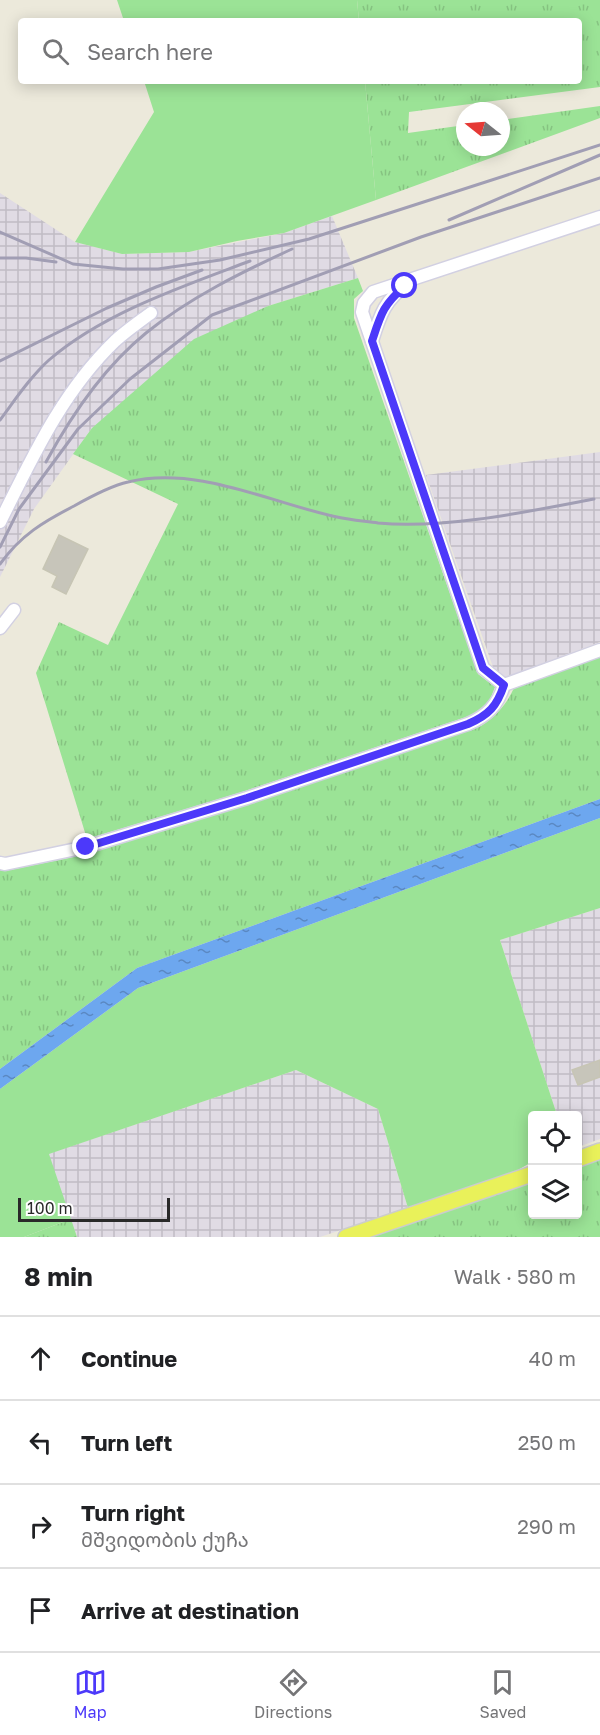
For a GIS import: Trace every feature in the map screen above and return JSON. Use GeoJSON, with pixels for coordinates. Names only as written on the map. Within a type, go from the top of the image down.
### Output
{"type":"FeatureCollection","features":[{"type":"Feature","properties":{"kind":"main road"},"geometry":{"type":"LineString","coordinates":[[582,1158],[600,1151]]}},
{"type":"Feature","properties":{"kind":"main road"},"geometry":{"type":"LineString","coordinates":[[346,1237],[528,1175]]}},
{"type":"Feature","properties":{"kind":"street"},"geometry":{"type":"LineString","coordinates":[[504,685],[483,668],[362,312],[364,303],[373,292],[600,217]]}},
{"type":"Feature","properties":{"kind":"street"},"geometry":{"type":"LineString","coordinates":[[372,341],[388,301],[418,277]]}},
{"type":"Feature","properties":{"kind":"street"},"geometry":{"type":"LineString","coordinates":[[0,522],[58,411],[115,341],[151,313]]}},
{"type":"Feature","properties":{"kind":"street"},"geometry":{"type":"LineString","coordinates":[[0,628],[14,610]]}},
{"type":"Feature","properties":{"kind":"street"},"geometry":{"type":"LineString","coordinates":[[0,863],[86,847],[247,798],[468,724],[484,717],[491,710],[504,685],[600,650]]}},
{"type":"Feature","properties":{"kind":"shaded area"},"geometry":{"type":"Polygon","coordinates":[[[0,193],[75,242],[122,254],[189,252],[284,233],[332,216],[358,278],[268,306],[92,428],[34,509],[0,577],[0,193]]]}},
{"type":"Feature","properties":{"kind":"shaded area"},"geometry":{"type":"Polygon","coordinates":[[[600,452],[600,642],[505,677],[494,670],[426,475],[600,452]]]}},
{"type":"Feature","properties":{"kind":"shaded area"},"geometry":{"type":"Polygon","coordinates":[[[600,908],[600,1139],[582,1146],[582,1111],[556,1111],[500,940],[600,908]]]}},
{"type":"Feature","properties":{"kind":"shaded area"},"geometry":{"type":"Polygon","coordinates":[[[296,1070],[378,1109],[408,1208],[320,1237],[77,1237],[48,1154],[296,1070]]]}},
{"type":"Feature","properties":{"kind":"green space"},"geometry":{"type":"Polygon","coordinates":[[[117,0],[357,0],[359,18],[123,18],[117,0]]]}},
{"type":"Feature","properties":{"kind":"green space"},"geometry":{"type":"Polygon","coordinates":[[[357,0],[600,0],[600,87],[485,102],[456,102],[456,106],[409,112],[408,133],[456,126],[456,156],[496,156],[376,200],[365,84],[582,84],[582,18],[359,18],[357,0]]]}},
{"type":"Feature","properties":{"kind":"green space"},"geometry":{"type":"Polygon","coordinates":[[[145,84],[365,84],[376,200],[284,233],[189,252],[122,254],[75,242],[154,112],[145,84]]]}},
{"type":"Feature","properties":{"kind":"green space"},"geometry":{"type":"Polygon","coordinates":[[[600,106],[600,118],[510,151],[510,119],[600,106]]]}},
{"type":"Feature","properties":{"kind":"green space"},"geometry":{"type":"Polygon","coordinates":[[[358,278],[363,291],[354,299],[354,318],[478,674],[495,687],[488,705],[481,712],[242,792],[87,839],[36,673],[59,622],[108,645],[178,504],[73,454],[92,428],[194,339],[268,306],[358,278]]]}},
{"type":"Feature","properties":{"kind":"green space"},"geometry":{"type":"Polygon","coordinates":[[[600,657],[600,799],[137,968],[0,1069],[0,870],[5,871],[88,854],[481,726],[500,710],[514,688],[600,657]]]}},
{"type":"Feature","properties":{"kind":"green space"},"geometry":{"type":"Polygon","coordinates":[[[600,818],[600,908],[500,940],[556,1111],[528,1111],[528,1164],[507,1176],[408,1208],[378,1109],[296,1070],[49,1154],[71,1219],[24,1237],[0,1237],[0,1089],[138,988],[600,818]]]}},
{"type":"Feature","properties":{"kind":"green space"},"geometry":{"type":"Polygon","coordinates":[[[600,1155],[600,1237],[363,1237],[528,1180],[528,1219],[582,1219],[582,1162],[600,1155]]]}},
{"type":"Feature","properties":{"kind":"green space"},"geometry":{"type":"Polygon","coordinates":[[[71,1219],[77,1237],[24,1237],[71,1219]]]}},
{"type":"Feature","properties":{"kind":"water"},"geometry":{"type":"Polygon","coordinates":[[[600,799],[600,818],[138,988],[0,1089],[0,1069],[137,968],[600,799]]]}},
{"type":"Feature","properties":{"kind":"building"},"geometry":{"type":"Polygon","coordinates":[[[59,535],[88,549],[66,594],[52,587],[57,576],[43,569],[59,535]]]}},
{"type":"Feature","properties":{"kind":"building"},"geometry":{"type":"Polygon","coordinates":[[[600,1060],[600,1077],[578,1085],[572,1070],[600,1060]]]}},
{"type":"Feature","properties":{"kind":"railway"},"geometry":{"type":"LineString","coordinates":[[0,232],[73,264],[123,269],[158,269],[220,260],[309,239],[600,145]]}},
{"type":"Feature","properties":{"kind":"railway"},"geometry":{"type":"LineString","coordinates":[[449,220],[600,155]]}},
{"type":"Feature","properties":{"kind":"railway"},"geometry":{"type":"LineString","coordinates":[[0,547],[19,509],[78,429],[130,379],[212,315],[421,237],[600,178]]}},
{"type":"Feature","properties":{"kind":"railway"},"geometry":{"type":"LineString","coordinates":[[46,462],[102,377],[146,333],[198,297],[235,276],[292,249]]}},
{"type":"Feature","properties":{"kind":"railway"},"geometry":{"type":"LineString","coordinates":[[0,258],[26,258],[56,262]]}},
{"type":"Feature","properties":{"kind":"railway"},"geometry":{"type":"LineString","coordinates":[[0,420],[42,367],[70,343],[145,302],[250,261]]}},
{"type":"Feature","properties":{"kind":"railway"},"geometry":{"type":"LineString","coordinates":[[0,361],[107,308],[202,270]]}},
{"type":"Feature","properties":{"kind":"railway"},"geometry":{"type":"LineString","coordinates":[[0,564],[24,537],[52,518],[114,486],[154,478],[180,478],[207,482],[337,517],[378,523],[431,524],[514,514],[594,499]]}},
{"type":"Feature","properties":{"kind":"route"},"geometry":{"type":"LineString","coordinates":[[86,847],[247,798],[468,724],[484,717],[500,696],[504,685],[483,668],[372,341],[388,301],[405,286]]}}]}
